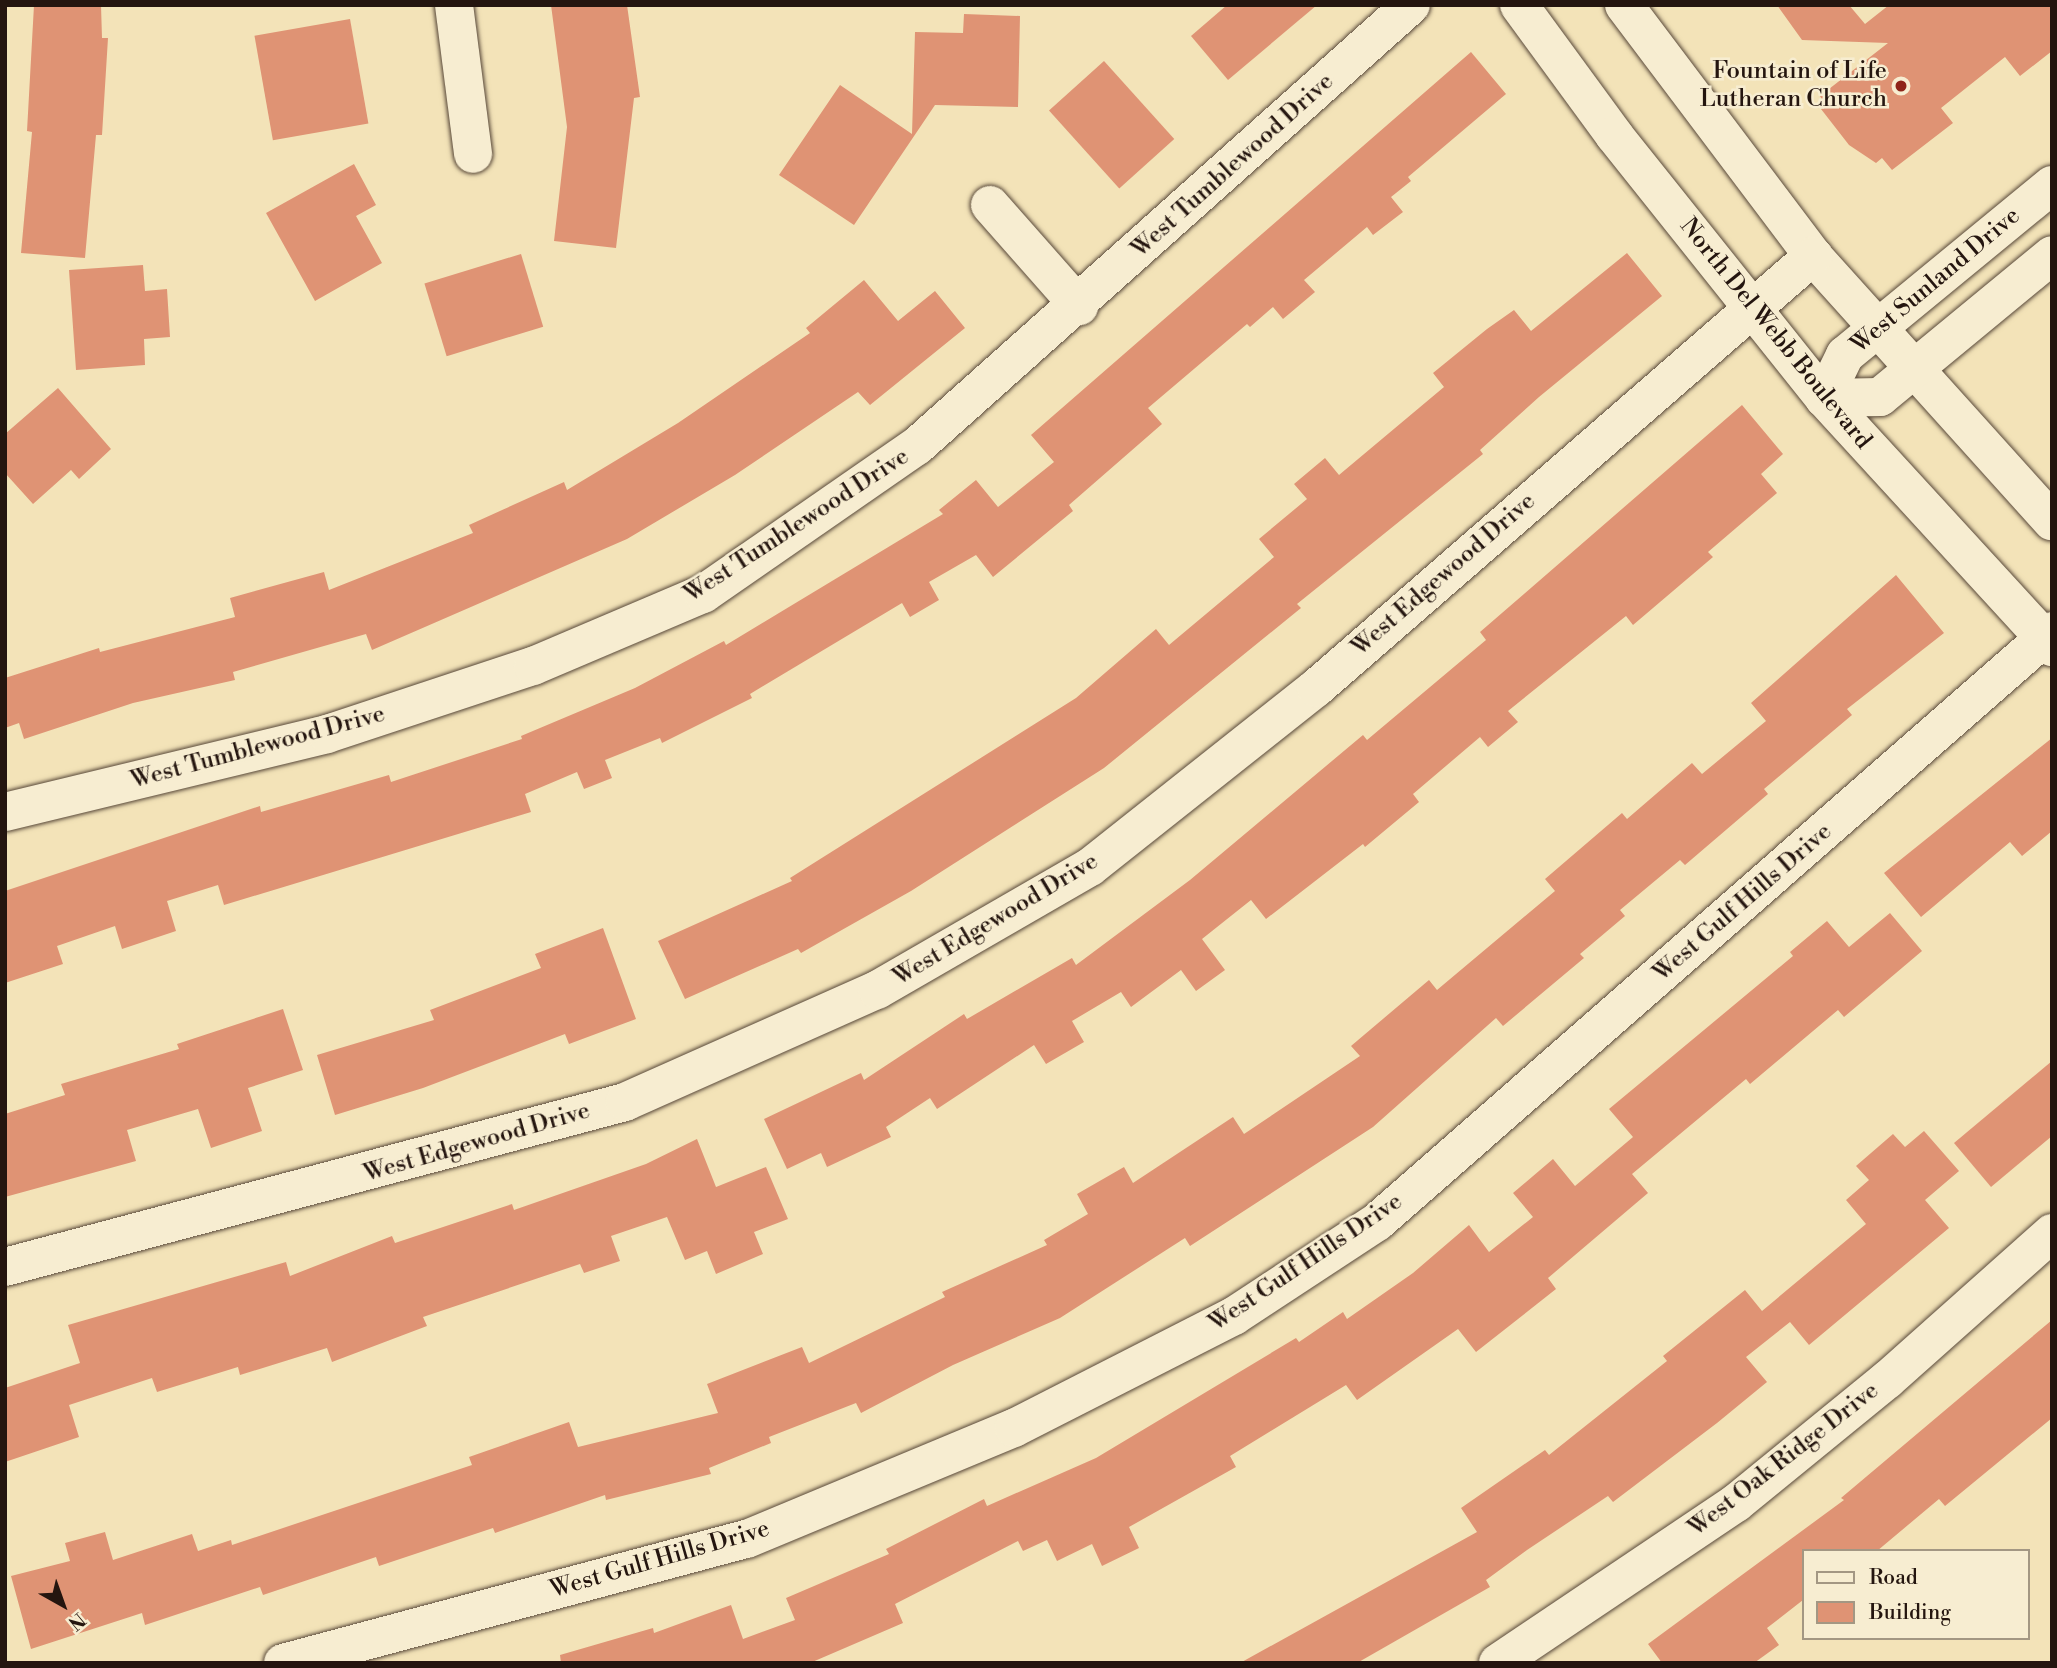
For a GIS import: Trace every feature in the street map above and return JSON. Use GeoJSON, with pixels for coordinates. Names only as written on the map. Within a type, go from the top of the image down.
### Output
{"type":"FeatureCollection","features":[{"type":"Feature","properties":{"kind":"street"},"geometry":{"type":"LineString","coordinates":[[454,5],[473,154]]}},
{"type":"Feature","properties":{"kind":"street","name":"West Tumblewood Drive"},"geometry":{"type":"LineString","coordinates":[[5,812],[327,734],[533,666],[703,594],[917,446],[1079,306],[1411,5]]}},
{"type":"Feature","properties":{"kind":"street","name":"North Del Webb Boulevard"},"geometry":{"type":"LineString","coordinates":[[1519,5],[1614,135],[1824,398],[2049,639]]}},
{"type":"Feature","properties":{"kind":"street"},"geometry":{"type":"LineString","coordinates":[[1624,5],[1813,256],[2052,521]]}},
{"type":"Feature","properties":{"kind":"street","name":"West Sunland Drive"},"geometry":{"type":"LineString","coordinates":[[1824,398],[1845,355],[2052,185]]}},
{"type":"Feature","properties":{"kind":"street"},"geometry":{"type":"LineString","coordinates":[[990,205],[1079,306]]}},
{"type":"Feature","properties":{"kind":"street"},"geometry":{"type":"LineString","coordinates":[[1824,398],[1880,397],[2052,255]]}},
{"type":"Feature","properties":{"kind":"street","name":"West Edgewood Drive"},"geometry":{"type":"LineString","coordinates":[[5,1267],[625,1101],[877,990],[1090,867],[1316,688],[1751,305],[1813,256]]}},
{"type":"Feature","properties":{"kind":"street","name":"West Gulf Hills Drive"},"geometry":{"type":"LineString","coordinates":[[283,1663],[747,1539],[1014,1428],[1234,1316],[1377,1222],[2049,639]]}},
{"type":"Feature","properties":{"kind":"street","name":"West Oak Ridge Drive"},"geometry":{"type":"LineString","coordinates":[[1498,1663],[1736,1503],[1887,1380],[2052,1233]]}},
{"type":"Feature","properties":{"kind":"building"},"geometry":{"type":"Polygon","coordinates":[[[34,5],[101,5],[102,38],[108,38],[102,135],[96,135],[85,258],[21,253],[32,132],[27,131],[34,5]]]}},
{"type":"Feature","properties":{"kind":"building"},"geometry":{"type":"Polygon","coordinates":[[[551,5],[627,5],[640,97],[634,98],[616,248],[554,241],[567,127],[551,5]]]}},
{"type":"Feature","properties":{"kind":"building"},"geometry":{"type":"Polygon","coordinates":[[[1227,5],[1317,5],[1228,80],[1191,36],[1227,5]]]}},
{"type":"Feature","properties":{"kind":"building","name":"Fountain of Life Lutheran Church"},"geometry":{"type":"Polygon","coordinates":[[[1777,5],[1849,5],[1865,24],[1889,5],[2052,5],[2052,51],[2020,76],[2005,57],[1941,108],[1953,123],[1892,170],[1882,158],[1876,163],[1849,145],[1821,109],[1825,105],[1820,96],[1888,43],[1802,40],[1777,5]]]}},
{"type":"Feature","properties":{"kind":"building"},"geometry":{"type":"Polygon","coordinates":[[[964,14],[1020,16],[1018,107],[935,105],[854,225],[779,175],[840,85],[912,134],[915,32],[963,33],[964,14]]]}},
{"type":"Feature","properties":{"kind":"building"},"geometry":{"type":"Polygon","coordinates":[[[350,19],[368,123],[273,140],[254,36],[350,19]]]}},
{"type":"Feature","properties":{"kind":"building"},"geometry":{"type":"Polygon","coordinates":[[[1471,52],[1506,94],[1408,177],[1411,181],[1391,197],[1403,212],[1373,235],[1367,227],[1304,280],[1315,292],[1283,319],[1273,307],[1250,327],[1247,324],[1148,408],[1162,424],[1069,505],[1073,511],[993,577],[976,555],[929,582],[939,600],[910,617],[902,603],[750,694],[752,698],[662,743],[660,738],[605,760],[612,778],[584,789],[577,772],[525,794],[531,812],[224,905],[218,885],[167,901],[176,931],[122,949],[115,926],[57,946],[63,964],[5,983],[5,891],[260,806],[261,812],[389,775],[391,782],[522,739],[521,736],[635,688],[724,641],[726,645],[943,514],[939,510],[976,480],[998,507],[1054,462],[1031,435],[1471,52]]]}},
{"type":"Feature","properties":{"kind":"building"},"geometry":{"type":"Polygon","coordinates":[[[1104,61],[1174,139],[1119,189],[1049,111],[1104,61]]]}},
{"type":"Feature","properties":{"kind":"building"},"geometry":{"type":"Polygon","coordinates":[[[354,164],[376,205],[356,216],[382,263],[315,301],[266,213],[354,164]]]}},
{"type":"Feature","properties":{"kind":"building"},"geometry":{"type":"Polygon","coordinates":[[[1627,253],[1662,296],[1539,397],[1480,450],[1483,454],[1297,604],[1301,608],[1104,768],[911,891],[801,953],[798,949],[685,999],[658,941],[792,881],[790,878],[1076,698],[1156,629],[1169,645],[1274,557],[1259,539],[1307,499],[1294,484],[1325,458],[1339,475],[1444,387],[1433,373],[1487,329],[1514,310],[1531,331],[1627,253]]]}},
{"type":"Feature","properties":{"kind":"building"},"geometry":{"type":"Polygon","coordinates":[[[521,254],[543,327],[447,356],[424,284],[521,254]]]}},
{"type":"Feature","properties":{"kind":"building"},"geometry":{"type":"Polygon","coordinates":[[[143,265],[145,291],[167,289],[170,337],[144,339],[145,365],[76,370],[69,270],[143,265]]]}},
{"type":"Feature","properties":{"kind":"building"},"geometry":{"type":"Polygon","coordinates":[[[864,280],[898,321],[935,291],[965,328],[870,405],[858,392],[735,475],[627,539],[372,650],[366,634],[233,672],[235,680],[133,703],[24,739],[19,723],[5,728],[5,678],[99,648],[100,652],[235,617],[230,598],[324,572],[329,590],[473,533],[469,525],[564,482],[567,490],[678,423],[810,333],[806,328],[864,280]]]}},
{"type":"Feature","properties":{"kind":"building"},"geometry":{"type":"Polygon","coordinates":[[[58,388],[111,449],[79,479],[71,470],[33,504],[5,473],[5,434],[58,388]]]}},
{"type":"Feature","properties":{"kind":"building"},"geometry":{"type":"Polygon","coordinates":[[[1742,405],[1783,454],[1761,474],[1777,493],[1708,552],[1713,557],[1633,625],[1626,616],[1508,711],[1518,722],[1488,747],[1480,737],[1413,794],[1419,802],[1365,847],[1363,844],[1266,919],[1251,900],[1202,939],[1225,970],[1196,991],[1181,970],[1131,1007],[1121,992],[1072,1021],[1084,1042],[1046,1064],[1034,1045],[937,1109],[930,1098],[886,1127],[891,1137],[827,1167],[821,1153],[787,1169],[764,1119],[861,1073],[864,1080],[964,1014],[967,1019],[1072,958],[1076,965],[1190,880],[1363,735],[1367,740],[1486,640],[1480,632],[1742,405]]]}},
{"type":"Feature","properties":{"kind":"building"},"geometry":{"type":"Polygon","coordinates":[[[1896,575],[1944,633],[1847,709],[1852,715],[1764,789],[1768,794],[1685,865],[1680,860],[1620,910],[1625,916],[1580,954],[1584,958],[1503,1026],[1496,1018],[1373,1127],[1190,1246],[1185,1238],[1060,1318],[953,1365],[861,1413],[856,1403],[769,1437],[771,1443],[709,1468],[711,1474],[606,1500],[605,1495],[495,1533],[493,1528],[379,1566],[376,1557],[263,1595],[260,1587],[145,1625],[142,1613],[31,1649],[11,1576],[70,1561],[65,1543],[105,1532],[113,1560],[192,1534],[198,1551],[231,1540],[232,1545],[472,1465],[469,1457],[569,1422],[578,1447],[718,1413],[707,1384],[802,1347],[809,1363],[945,1297],[942,1292],[1047,1245],[1044,1240],[1088,1214],[1077,1194],[1124,1167],[1133,1183],[1233,1117],[1244,1134],[1360,1056],[1351,1046],[1429,980],[1437,990],[1555,891],[1545,879],[1622,813],[1627,819],[1692,763],[1702,774],[1766,721],[1751,703],[1896,575]]]}},
{"type":"Feature","properties":{"kind":"building"},"geometry":{"type":"Polygon","coordinates":[[[2052,738],[2052,831],[2022,856],[2010,842],[1921,917],[1884,873],[2052,738]]]}},
{"type":"Feature","properties":{"kind":"building"},"geometry":{"type":"Polygon","coordinates":[[[1890,913],[1922,951],[1844,1017],[1838,1010],[1750,1084],[1746,1079],[1632,1174],[1648,1193],[1548,1278],[1556,1289],[1476,1352],[1458,1329],[1357,1400],[1346,1385],[1230,1456],[1236,1467],[1129,1527],[1139,1548],[1102,1566],[1092,1544],[1057,1561],[1047,1540],[1023,1551],[1018,1541],[895,1604],[903,1623],[810,1663],[561,1663],[560,1655],[653,1628],[654,1633],[731,1605],[743,1639],[795,1620],[786,1598],[889,1554],[886,1549],[984,1499],[987,1506],[1096,1458],[1296,1338],[1299,1342],[1343,1312],[1347,1319],[1413,1273],[1469,1225],[1489,1252],[1533,1217],[1513,1193],[1553,1159],[1575,1186],[1633,1137],[1609,1109],[1793,956],[1790,952],[1827,921],[1849,947],[1890,913]]]}},
{"type":"Feature","properties":{"kind":"building"},"geometry":{"type":"Polygon","coordinates":[[[603,928],[636,1019],[569,1044],[565,1034],[423,1088],[335,1115],[317,1055],[434,1020],[430,1010],[541,968],[535,954],[603,928]]]}},
{"type":"Feature","properties":{"kind":"building"},"geometry":{"type":"Polygon","coordinates":[[[283,1009],[303,1070],[248,1088],[262,1131],[211,1148],[198,1109],[127,1130],[136,1161],[5,1197],[5,1114],[65,1095],[61,1084],[179,1049],[177,1044],[283,1009]]]}},
{"type":"Feature","properties":{"kind":"building"},"geometry":{"type":"Polygon","coordinates":[[[2052,1061],[2052,1136],[1991,1187],[1954,1143],[2052,1061]]]}},
{"type":"Feature","properties":{"kind":"building"},"geometry":{"type":"Polygon","coordinates":[[[1924,1131],[1959,1171],[1925,1200],[1949,1228],[1809,1345],[1790,1322],[1746,1357],[1767,1382],[1717,1423],[1613,1502],[1608,1496],[1527,1550],[1486,1580],[1490,1587],[1357,1663],[1240,1663],[1477,1532],[1461,1508],[1545,1450],[1549,1455],[1667,1361],[1663,1356],[1745,1290],[1762,1311],[1866,1224],[1846,1200],[1869,1180],[1856,1166],[1893,1134],[1905,1147],[1924,1131]]]}},
{"type":"Feature","properties":{"kind":"building"},"geometry":{"type":"Polygon","coordinates":[[[697,1139],[716,1187],[766,1167],[788,1219],[754,1232],[763,1254],[716,1274],[707,1251],[685,1260],[667,1217],[611,1236],[620,1261],[584,1273],[580,1264],[423,1317],[427,1326],[332,1362],[327,1348],[240,1375],[238,1367],[157,1392],[152,1378],[69,1405],[79,1437],[5,1462],[5,1388],[80,1363],[68,1325],[286,1262],[290,1276],[392,1236],[395,1243],[512,1204],[514,1210],[646,1164],[697,1139]]]}},
{"type":"Feature","properties":{"kind":"building"},"geometry":{"type":"Polygon","coordinates":[[[2052,1320],[2052,1418],[1945,1506],[1939,1499],[1879,1549],[1801,1549],[1801,1602],[1767,1628],[1779,1645],[1754,1663],[1662,1663],[1648,1644],[1844,1500],[1841,1498],[2052,1320]]]}},
{"type":"Feature","properties":{"kind":"place","name":"Fountain of Life Lutheran Church"},"geometry":{"type":"Point","coordinates":[1901,86]}}]}
